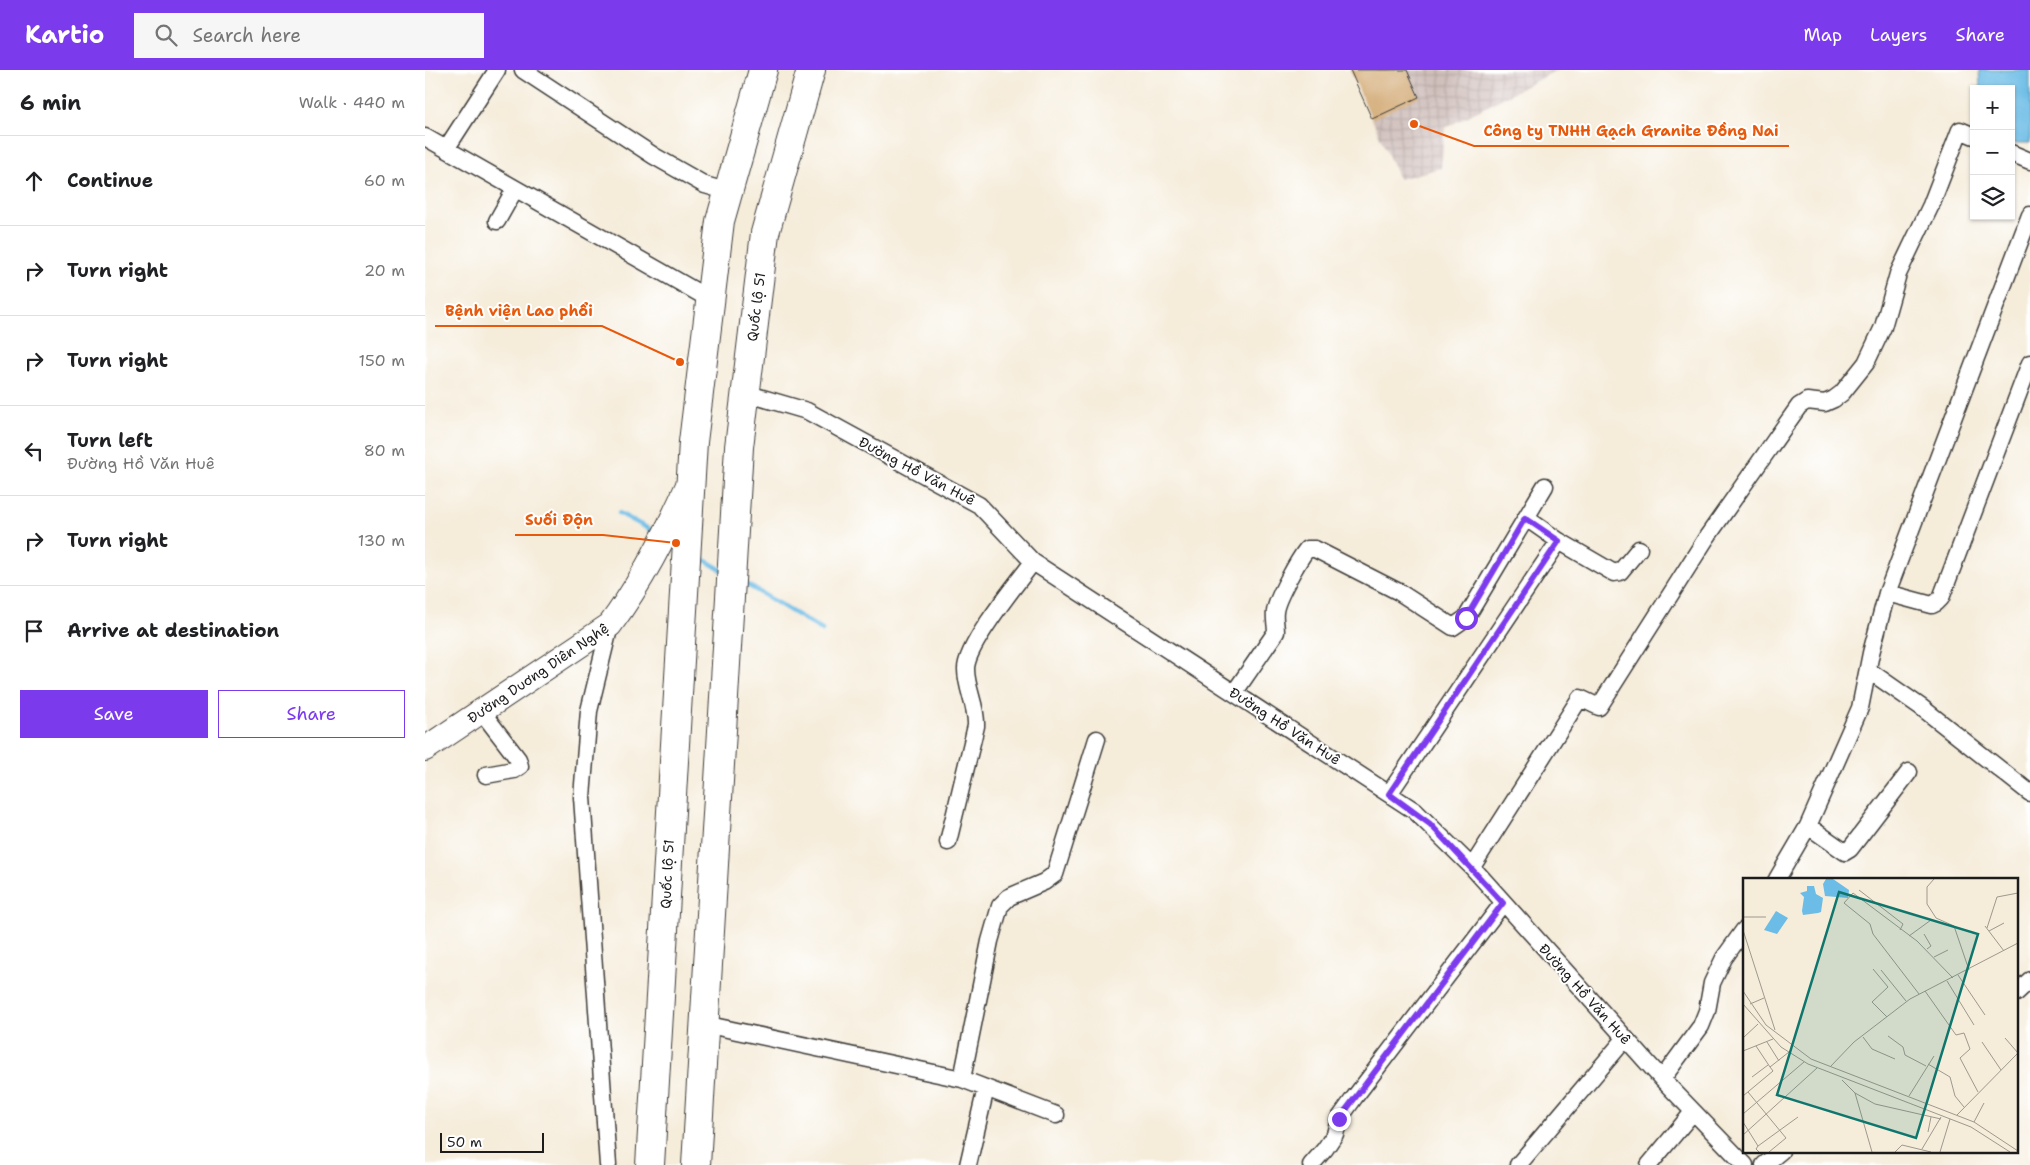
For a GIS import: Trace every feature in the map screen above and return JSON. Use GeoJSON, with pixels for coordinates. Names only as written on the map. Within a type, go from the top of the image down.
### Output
{"type":"FeatureCollection","features":[{"type":"Feature","properties":{"kind":"highway"},"geometry":{"type":"LineString","coordinates":[[679,531],[691,478],[693,442],[720,221],[763,70]]}},
{"type":"Feature","properties":{"kind":"highway","name":"Quốc lộ 51"},"geometry":{"type":"LineString","coordinates":[[704,1024],[739,447],[745,392],[765,233],[811,70]]}},
{"type":"Feature","properties":{"kind":"highway","name":"Quốc lộ 51"},"geometry":{"type":"LineString","coordinates":[[650,1165],[685,583],[679,531]]}},
{"type":"Feature","properties":{"kind":"highway"},"geometry":{"type":"LineString","coordinates":[[696,1165],[704,1024]]}},
{"type":"Feature","properties":{"kind":"street"},"geometry":{"type":"LineString","coordinates":[[446,149],[497,70]]}},
{"type":"Feature","properties":{"kind":"street"},"geometry":{"type":"LineString","coordinates":[[532,72],[654,156],[705,185],[729,192]]}},
{"type":"Feature","properties":{"kind":"street"},"geometry":{"type":"LineString","coordinates":[[1472,867],[1580,698],[1599,707],[1707,537],[1799,406],[1807,401],[1825,403],[1834,399],[1842,393],[1866,362],[1883,327],[1898,274],[1931,204],[1959,130],[1970,134]]}},
{"type":"Feature","properties":{"kind":"street"},"geometry":{"type":"LineString","coordinates":[[425,137],[711,300]]}},
{"type":"Feature","properties":{"kind":"street"},"geometry":{"type":"LineString","coordinates":[[2015,155],[2030,162]]}},
{"type":"Feature","properties":{"kind":"street"},"geometry":{"type":"LineString","coordinates":[[497,222],[515,189]]}},
{"type":"Feature","properties":{"kind":"street"},"geometry":{"type":"LineString","coordinates":[[1778,878],[1808,826],[1860,708],[1887,593],[2030,215]]}},
{"type":"Feature","properties":{"kind":"street"},"geometry":{"type":"LineString","coordinates":[[1887,593],[1932,605],[1941,598],[2030,362]]}},
{"type":"Feature","properties":{"kind":"street","name":"Đường Hồ Văn Huê"},"geometry":{"type":"LineString","coordinates":[[745,392],[807,411],[979,505],[1033,562],[1389,794],[1430,824],[1472,867],[1625,1039],[1745,1165]]}},
{"type":"Feature","properties":{"kind":"street"},"geometry":{"type":"LineString","coordinates":[[1234,693],[1276,632],[1277,622],[1274,614],[1276,604],[1307,549],[1315,549],[1399,592],[1453,627],[1466,618],[1545,486]]}},
{"type":"Feature","properties":{"kind":"street"},"geometry":{"type":"LineString","coordinates":[[1525,518],[1559,541],[1616,574],[1620,572],[1639,549]]}},
{"type":"Feature","properties":{"kind":"street","name":"Đường Duơng Diên Nghệ"},"geometry":{"type":"LineString","coordinates":[[425,749],[610,625],[631,596],[660,544],[679,531]]}},
{"type":"Feature","properties":{"kind":"street"},"geometry":{"type":"LineString","coordinates":[[1389,794],[1559,541]]}},
{"type":"Feature","properties":{"kind":"street"},"geometry":{"type":"LineString","coordinates":[[948,842],[976,726],[977,715],[966,670],[968,654],[999,607],[1033,562]]}},
{"type":"Feature","properties":{"kind":"street"},"geometry":{"type":"LineString","coordinates":[[608,1165],[582,797],[589,711],[610,625]]}},
{"type":"Feature","properties":{"kind":"street"},"geometry":{"type":"LineString","coordinates":[[1868,670],[1921,707],[2030,793]]}},
{"type":"Feature","properties":{"kind":"street"},"geometry":{"type":"LineString","coordinates":[[482,712],[519,759],[520,766],[514,770],[486,775]]}},
{"type":"Feature","properties":{"kind":"street"},"geometry":{"type":"LineString","coordinates":[[962,1079],[990,941],[1000,906],[1009,897],[1043,882],[1055,874],[1097,739]]}},
{"type":"Feature","properties":{"kind":"street"},"geometry":{"type":"LineString","coordinates":[[1808,826],[1845,852],[1851,849],[1909,772]]}},
{"type":"Feature","properties":{"kind":"street"},"geometry":{"type":"LineString","coordinates":[[1311,1165],[1335,1134],[1339,1119],[1354,1098],[1503,903]]}},
{"type":"Feature","properties":{"kind":"street"},"geometry":{"type":"LineString","coordinates":[[1662,1079],[1701,1026],[1707,1011],[1712,983],[1724,958],[1743,931]]}},
{"type":"Feature","properties":{"kind":"street"},"geometry":{"type":"LineString","coordinates":[[2017,992],[2030,980]]}},
{"type":"Feature","properties":{"kind":"street"},"geometry":{"type":"LineString","coordinates":[[704,1024],[962,1079],[1056,1115]]}},
{"type":"Feature","properties":{"kind":"street"},"geometry":{"type":"LineString","coordinates":[[1518,1165],[1625,1039]]}},
{"type":"Feature","properties":{"kind":"street"},"geometry":{"type":"LineString","coordinates":[[967,1165],[986,1088]]}},
{"type":"Feature","properties":{"kind":"street"},"geometry":{"type":"LineString","coordinates":[[1649,1165],[1693,1112]]}},
{"type":"Feature","properties":{"kind":"street"},"geometry":{"type":"LineString","coordinates":[[1764,1165],[1780,1152]]}},
{"type":"Feature","properties":{"kind":"shaded area"},"geometry":{"type":"Polygon","coordinates":[[[1350,70],[1557,70],[1445,128],[1441,168],[1399,179],[1350,70]]]}},
{"type":"Feature","properties":{"kind":"water"},"geometry":{"type":"Polygon","coordinates":[[[1979,70],[2030,70],[2030,143],[2015,143],[2015,85],[1980,85],[1979,70]]]}},
{"type":"Feature","properties":{"kind":"building"},"geometry":{"type":"Polygon","coordinates":[[[1350,70],[1407,70],[1419,97],[1372,119],[1350,70]]]}},
{"type":"Feature","properties":{"kind":"waterway"},"geometry":{"type":"LineString","coordinates":[[619,513],[658,534]]}},
{"type":"Feature","properties":{"kind":"waterway"},"geometry":{"type":"LineString","coordinates":[[695,554],[723,571]]}},
{"type":"Feature","properties":{"kind":"waterway"},"geometry":{"type":"LineString","coordinates":[[741,581],[822,630]]}},
{"type":"Feature","properties":{"kind":"place","name":"Công ty TNHH Gạch Granite Đồng Nai"},"geometry":{"type":"Point","coordinates":[1414,124]}},
{"type":"Feature","properties":{"kind":"place","name":"Bệnh viện Lao phổi"},"geometry":{"type":"Point","coordinates":[680,362]}},
{"type":"Feature","properties":{"kind":"place","name":"Suối Độn"},"geometry":{"type":"Point","coordinates":[676,543]}},
{"type":"Feature","properties":{"kind":"route"},"geometry":{"type":"LineString","coordinates":[[1339,1119],[1503,903],[1472,867],[1430,824],[1389,794],[1559,541],[1525,518],[1466,618]]}}]}
